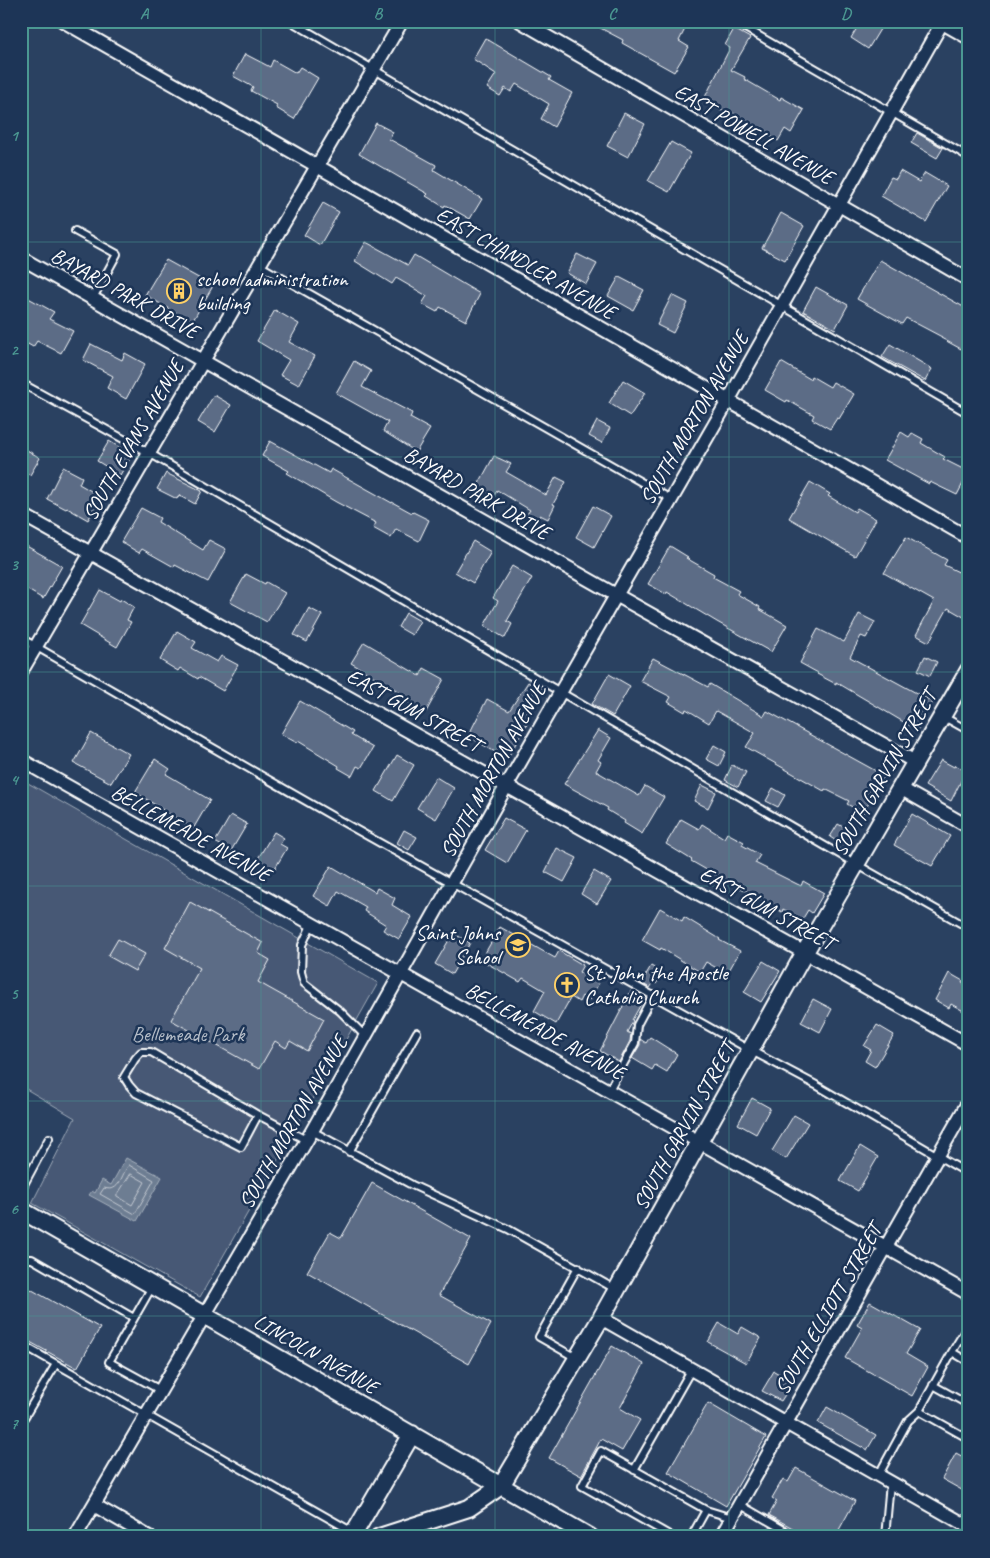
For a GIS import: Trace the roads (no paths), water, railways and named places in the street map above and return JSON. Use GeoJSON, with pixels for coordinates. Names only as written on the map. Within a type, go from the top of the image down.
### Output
{"type":"FeatureCollection","features":[{"type":"Feature","properties":{"kind":"street","name":"EAST CHANDLER AVENUE"},"geometry":{"type":"LineString","coordinates":[[63,21],[969,538]]}},
{"type":"Feature","properties":{"kind":"street","name":"SOUTH EVANS AVENUE"},"geometry":{"type":"LineString","coordinates":[[21,672],[402,21]]}},
{"type":"Feature","properties":{"kind":"street","name":"EAST POWELL AVENUE"},"geometry":{"type":"LineString","coordinates":[[520,21],[969,280]]}},
{"type":"Feature","properties":{"kind":"street","name":"SOUTH MORTON AVENUE"},"geometry":{"type":"LineString","coordinates":[[76,1537],[309,1135],[560,692],[728,401],[941,22]]}},
{"type":"Feature","properties":{"kind":"street"},"geometry":{"type":"LineString","coordinates":[[941,22],[969,38]]}},
{"type":"Feature","properties":{"kind":"street","name":"BAYARD PARK DRIVE"},"geometry":{"type":"LineString","coordinates":[[21,258],[915,762]]}},
{"type":"Feature","properties":{"kind":"street","name":"EAST GUM STREET"},"geometry":{"type":"LineString","coordinates":[[21,514],[969,1045]]}},
{"type":"Feature","properties":{"kind":"street","name":"SOUTH GARVIN STREET"},"geometry":{"type":"LineString","coordinates":[[379,1537],[469,1508],[501,1486],[601,1318],[750,1050],[969,670]]}},
{"type":"Feature","properties":{"kind":"street","name":"BELLEMEADE AVENUE"},"geometry":{"type":"LineString","coordinates":[[21,760],[610,1090],[969,1294]]}},
{"type":"Feature","properties":{"kind":"street"},"geometry":{"type":"LineString","coordinates":[[900,788],[969,827]]}},
{"type":"Feature","properties":{"kind":"street","name":"SOUTH ELLIOTT STREET"},"geometry":{"type":"LineString","coordinates":[[721,1537],[969,1101]]}},
{"type":"Feature","properties":{"kind":"street","name":"LINCOLN AVENUE"},"geometry":{"type":"LineString","coordinates":[[21,1210],[590,1537]]}},
{"type":"Feature","properties":{"kind":"street"},"geometry":{"type":"LineString","coordinates":[[601,1318],[969,1527]]}},
{"type":"Feature","properties":{"kind":"street"},"geometry":{"type":"LineString","coordinates":[[353,1534],[412,1434]]}},
{"type":"Feature","properties":{"kind":"street"},"geometry":{"type":"LineString","coordinates":[[94,1505],[150,1537]]}},
{"type":"Feature","properties":{"kind":"lane"},"geometry":{"type":"LineString","coordinates":[[290,21],[969,414]]}},
{"type":"Feature","properties":{"kind":"lane"},"geometry":{"type":"LineString","coordinates":[[733,21],[969,157]]}},
{"type":"Feature","properties":{"kind":"lane"},"geometry":{"type":"LineString","coordinates":[[75,231],[117,254],[93,298]]}},
{"type":"Feature","properties":{"kind":"lane"},"geometry":{"type":"LineString","coordinates":[[259,265],[671,499]]}},
{"type":"Feature","properties":{"kind":"lane"},"geometry":{"type":"LineString","coordinates":[[21,383],[149,452],[969,928]]}},
{"type":"Feature","properties":{"kind":"lane"},"geometry":{"type":"LineString","coordinates":[[21,638],[322,810],[750,1050],[816,1085],[969,1174]]}},
{"type":"Feature","properties":{"kind":"lane"},"geometry":{"type":"LineString","coordinates":[[942,716],[969,731]]}},
{"type":"Feature","properties":{"kind":"lane"},"geometry":{"type":"LineString","coordinates":[[312,924],[302,945],[300,972],[304,983],[340,1011],[365,1036]]}},
{"type":"Feature","properties":{"kind":"lane"},"geometry":{"type":"LineString","coordinates":[[610,1090],[636,1043],[637,1025],[653,995]]}},
{"type":"Feature","properties":{"kind":"lane"},"geometry":{"type":"LineString","coordinates":[[349,1152],[417,1032]]}},
{"type":"Feature","properties":{"kind":"lane"},"geometry":{"type":"LineString","coordinates":[[258,1114],[241,1147],[136,1092],[128,1085],[124,1077],[141,1052],[151,1052],[258,1114],[349,1152],[412,1185],[508,1229],[616,1290]]}},
{"type":"Feature","properties":{"kind":"lane"},"geometry":{"type":"LineString","coordinates":[[21,1190],[49,1138]]}},
{"type":"Feature","properties":{"kind":"lane"},"geometry":{"type":"LineString","coordinates":[[21,1263],[32,1259],[134,1318]]}},
{"type":"Feature","properties":{"kind":"lane"},"geometry":{"type":"LineString","coordinates":[[577,1358],[539,1337],[578,1268]]}},
{"type":"Feature","properties":{"kind":"lane"},"geometry":{"type":"LineString","coordinates":[[153,1285],[109,1362],[160,1390]]}},
{"type":"Feature","properties":{"kind":"lane"},"geometry":{"type":"LineString","coordinates":[[878,1476],[908,1421],[919,1411],[969,1324]]}},
{"type":"Feature","properties":{"kind":"lane"},"geometry":{"type":"LineString","coordinates":[[21,1344],[353,1534]]}},
{"type":"Feature","properties":{"kind":"lane"},"geometry":{"type":"LineString","coordinates":[[952,1352],[969,1362]]}},
{"type":"Feature","properties":{"kind":"lane"},"geometry":{"type":"LineString","coordinates":[[21,1423],[56,1364]]}},
{"type":"Feature","properties":{"kind":"lane"},"geometry":{"type":"LineString","coordinates":[[634,1470],[691,1370]]}},
{"type":"Feature","properties":{"kind":"lane"},"geometry":{"type":"LineString","coordinates":[[933,1385],[969,1405]]}},
{"type":"Feature","properties":{"kind":"lane"},"geometry":{"type":"LineString","coordinates":[[919,1411],[969,1440]]}},
{"type":"Feature","properties":{"kind":"lane"},"geometry":{"type":"LineString","coordinates":[[673,1537],[582,1486],[601,1451],[706,1510],[732,1518]]}},
{"type":"Feature","properties":{"kind":"lane"},"geometry":{"type":"LineString","coordinates":[[885,1537],[890,1483]]}},
{"type":"Feature","properties":{"kind":"lane"},"geometry":{"type":"LineString","coordinates":[[739,1504],[796,1537]]}},
{"type":"Feature","properties":{"kind":"lane"},"geometry":{"type":"LineString","coordinates":[[691,1537],[706,1510]]}},
{"type":"Feature","properties":{"kind":"water"},"geometry":{"type":"Polygon","coordinates":[[[126,1158],[162,1177],[137,1221],[89,1195],[92,1191],[95,1193],[102,1180],[111,1185],[126,1158]]]}},
{"type":"Feature","properties":{"kind":"place","name":"school administration building"},"geometry":{"type":"Point","coordinates":[179,291]}},
{"type":"Feature","properties":{"kind":"place","name":"Saint Johns School"},"geometry":{"type":"Point","coordinates":[518,945]}},
{"type":"Feature","properties":{"kind":"place","name":"St. John the Apostle Catholic Church"},"geometry":{"type":"Point","coordinates":[567,985]}},
{"type":"Feature","properties":{"kind":"park label","name":"Bellemeade Park"},"geometry":{"type":"Point","coordinates":[188,1034]}}]}
